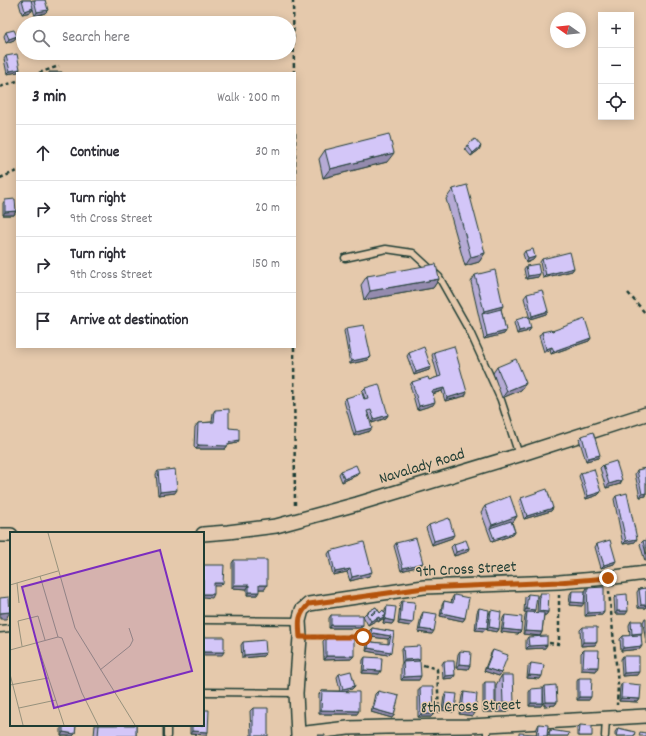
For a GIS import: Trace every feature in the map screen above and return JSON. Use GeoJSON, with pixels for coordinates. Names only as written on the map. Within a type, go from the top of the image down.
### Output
{"type":"FeatureCollection","features":[{"type":"Feature","properties":{"kind":"street","name":"Navalady Road"},"geometry":{"type":"LineString","coordinates":[[204,534],[276,526],[295,521],[357,504],[519,455],[646,414]]}},
{"type":"Feature","properties":{"kind":"street","name":"9th Cross Street"},"geometry":{"type":"LineString","coordinates":[[299,621],[302,610],[309,604],[424,588],[559,582],[646,573]]}},
{"type":"Feature","properties":{"kind":"street"},"geometry":{"type":"LineString","coordinates":[[298,735],[296,693],[300,637],[299,621]]}},
{"type":"Feature","properties":{"kind":"street","name":"8th Cross Street"},"geometry":{"type":"LineString","coordinates":[[298,735],[348,728],[439,726],[487,730],[646,716]]}},
{"type":"Feature","properties":{"kind":"lane"},"geometry":{"type":"LineString","coordinates":[[345,258],[386,249],[413,253],[439,277],[470,332],[501,400],[519,455]]}},
{"type":"Feature","properties":{"kind":"lane"},"geometry":{"type":"LineString","coordinates":[[204,620],[299,621]]}},
{"type":"Feature","properties":{"kind":"lane"},"geometry":{"type":"LineString","coordinates":[[0,629],[10,628]]}},
{"type":"Feature","properties":{"kind":"lane"},"geometry":{"type":"LineString","coordinates":[[204,692],[296,693]]}},
{"type":"Feature","properties":{"kind":"lane"},"geometry":{"type":"LineString","coordinates":[[605,736],[611,718]]}},
{"type":"Feature","properties":{"kind":"path"},"geometry":{"type":"LineString","coordinates":[[293,0],[293,16]]}},
{"type":"Feature","properties":{"kind":"path"},"geometry":{"type":"LineString","coordinates":[[294,60],[294,72]]}},
{"type":"Feature","properties":{"kind":"path"},"geometry":{"type":"LineString","coordinates":[[42,72],[59,66]]}},
{"type":"Feature","properties":{"kind":"path"},"geometry":{"type":"LineString","coordinates":[[0,87],[16,81]]}},
{"type":"Feature","properties":{"kind":"path"},"geometry":{"type":"LineString","coordinates":[[0,178],[16,171]]}},
{"type":"Feature","properties":{"kind":"path"},"geometry":{"type":"LineString","coordinates":[[628,293],[646,314]]}},
{"type":"Feature","properties":{"kind":"path"},"geometry":{"type":"LineString","coordinates":[[294,348],[295,521]]}},
{"type":"Feature","properties":{"kind":"path"},"geometry":{"type":"LineString","coordinates":[[608,578],[618,684],[611,718]]}},
{"type":"Feature","properties":{"kind":"path"},"geometry":{"type":"LineString","coordinates":[[549,643],[560,644],[559,582]]}},
{"type":"Feature","properties":{"kind":"path"},"geometry":{"type":"LineString","coordinates":[[300,637],[363,637]]}},
{"type":"Feature","properties":{"kind":"path"},"geometry":{"type":"LineString","coordinates":[[423,665],[437,669],[439,726]]}},
{"type":"Feature","properties":{"kind":"building"},"geometry":{"type":"Polygon","coordinates":[[[22,0],[31,0],[33,8],[25,11],[22,0]]]}},
{"type":"Feature","properties":{"kind":"building"},"geometry":{"type":"Polygon","coordinates":[[[34,0],[45,0],[48,10],[37,12],[34,0]]]}},
{"type":"Feature","properties":{"kind":"building"},"geometry":{"type":"Polygon","coordinates":[[[14,30],[16,36],[9,39],[6,32],[14,30]]]}},
{"type":"Feature","properties":{"kind":"building"},"geometry":{"type":"Polygon","coordinates":[[[16,54],[16,60],[18,60],[20,69],[10,71],[6,56],[16,54]]]}},
{"type":"Feature","properties":{"kind":"building"},"geometry":{"type":"Polygon","coordinates":[[[389,134],[394,153],[330,169],[325,150],[389,134]]]}},
{"type":"Feature","properties":{"kind":"building"},"geometry":{"type":"Polygon","coordinates":[[[475,139],[481,146],[473,153],[467,145],[475,139]]]}},
{"type":"Feature","properties":{"kind":"building"},"geometry":{"type":"Polygon","coordinates":[[[467,185],[485,253],[471,257],[453,189],[467,185]]]}},
{"type":"Feature","properties":{"kind":"building"},"geometry":{"type":"Polygon","coordinates":[[[15,199],[16,211],[5,212],[5,200],[15,199]]]}},
{"type":"Feature","properties":{"kind":"building"},"geometry":{"type":"Polygon","coordinates":[[[533,249],[535,257],[528,259],[525,251],[533,249]]]}},
{"type":"Feature","properties":{"kind":"building"},"geometry":{"type":"Polygon","coordinates":[[[570,252],[574,268],[546,275],[542,259],[570,252]]]}},
{"type":"Feature","properties":{"kind":"building"},"geometry":{"type":"Polygon","coordinates":[[[436,264],[439,279],[370,291],[367,276],[436,264]]]}},
{"type":"Feature","properties":{"kind":"building"},"geometry":{"type":"Polygon","coordinates":[[[538,264],[540,274],[528,276],[526,266],[538,264]]]}},
{"type":"Feature","properties":{"kind":"building"},"geometry":{"type":"Polygon","coordinates":[[[495,270],[503,306],[484,311],[475,275],[495,270]]]}},
{"type":"Feature","properties":{"kind":"building"},"geometry":{"type":"Polygon","coordinates":[[[542,290],[548,311],[532,316],[527,294],[542,290]]]}},
{"type":"Feature","properties":{"kind":"building"},"geometry":{"type":"Polygon","coordinates":[[[501,309],[506,331],[487,336],[482,314],[501,309]]]}},
{"type":"Feature","properties":{"kind":"building"},"geometry":{"type":"Polygon","coordinates":[[[528,316],[531,328],[519,331],[516,320],[528,316]]]}},
{"type":"Feature","properties":{"kind":"building"},"geometry":{"type":"Polygon","coordinates":[[[585,319],[591,338],[554,351],[552,347],[546,349],[542,332],[552,331],[585,319]]]}},
{"type":"Feature","properties":{"kind":"building"},"geometry":{"type":"Polygon","coordinates":[[[364,325],[371,357],[352,361],[346,328],[364,325]]]}},
{"type":"Feature","properties":{"kind":"building"},"geometry":{"type":"Polygon","coordinates":[[[454,346],[467,392],[447,398],[444,388],[432,391],[435,402],[419,406],[412,382],[428,377],[429,380],[441,376],[434,352],[454,346]]]}},
{"type":"Feature","properties":{"kind":"building"},"geometry":{"type":"Polygon","coordinates":[[[424,347],[431,367],[416,372],[409,353],[424,347]]]}},
{"type":"Feature","properties":{"kind":"building"},"geometry":{"type":"Polygon","coordinates":[[[516,359],[526,383],[507,391],[497,367],[516,359]]]}},
{"type":"Feature","properties":{"kind":"building"},"geometry":{"type":"Polygon","coordinates":[[[379,384],[388,415],[374,419],[371,410],[367,411],[372,428],[356,432],[346,398],[362,393],[364,399],[368,398],[365,388],[379,384]]]}},
{"type":"Feature","properties":{"kind":"building"},"geometry":{"type":"Polygon","coordinates":[[[229,409],[229,428],[239,429],[239,440],[230,442],[227,446],[197,444],[198,423],[214,422],[215,410],[229,409]]]}},
{"type":"Feature","properties":{"kind":"building"},"geometry":{"type":"Polygon","coordinates":[[[593,432],[600,455],[588,458],[582,436],[593,432]]]}},
{"type":"Feature","properties":{"kind":"building"},"geometry":{"type":"Polygon","coordinates":[[[616,461],[622,480],[609,484],[603,465],[616,461]]]}},
{"type":"Feature","properties":{"kind":"building"},"geometry":{"type":"Polygon","coordinates":[[[356,465],[359,472],[344,479],[341,471],[356,465]]]}},
{"type":"Feature","properties":{"kind":"building"},"geometry":{"type":"Polygon","coordinates":[[[646,468],[646,493],[642,494],[637,470],[646,468]]]}},
{"type":"Feature","properties":{"kind":"building"},"geometry":{"type":"Polygon","coordinates":[[[175,469],[177,490],[160,492],[158,471],[175,469]]]}},
{"type":"Feature","properties":{"kind":"building"},"geometry":{"type":"Polygon","coordinates":[[[594,469],[601,492],[588,496],[581,473],[594,469]]]}},
{"type":"Feature","properties":{"kind":"building"},"geometry":{"type":"Polygon","coordinates":[[[547,489],[553,508],[527,516],[521,498],[547,489]]]}},
{"type":"Feature","properties":{"kind":"building"},"geometry":{"type":"Polygon","coordinates":[[[627,493],[637,539],[626,541],[616,496],[627,493]]]}},
{"type":"Feature","properties":{"kind":"building"},"geometry":{"type":"Polygon","coordinates":[[[510,496],[517,516],[492,525],[485,506],[510,496]]]}},
{"type":"Feature","properties":{"kind":"building"},"geometry":{"type":"Polygon","coordinates":[[[449,518],[454,535],[434,541],[429,525],[449,518]]]}},
{"type":"Feature","properties":{"kind":"building"},"geometry":{"type":"Polygon","coordinates":[[[511,521],[515,532],[494,539],[490,528],[511,521]]]}},
{"type":"Feature","properties":{"kind":"building"},"geometry":{"type":"Polygon","coordinates":[[[416,538],[423,563],[403,568],[396,543],[416,538]]]}},
{"type":"Feature","properties":{"kind":"building"},"geometry":{"type":"Polygon","coordinates":[[[466,540],[469,548],[456,552],[454,544],[466,540]]]}},
{"type":"Feature","properties":{"kind":"building"},"geometry":{"type":"Polygon","coordinates":[[[610,540],[616,561],[604,565],[597,544],[610,540]]]}},
{"type":"Feature","properties":{"kind":"building"},"geometry":{"type":"Polygon","coordinates":[[[646,540],[646,554],[643,541],[646,540]]]}},
{"type":"Feature","properties":{"kind":"building"},"geometry":{"type":"Polygon","coordinates":[[[364,542],[372,572],[352,577],[350,569],[335,572],[330,551],[364,542]]]}},
{"type":"Feature","properties":{"kind":"building"},"geometry":{"type":"Polygon","coordinates":[[[234,560],[267,560],[267,585],[259,585],[259,592],[249,592],[249,585],[234,585],[234,560]]]}},
{"type":"Feature","properties":{"kind":"building"},"geometry":{"type":"Polygon","coordinates":[[[204,565],[224,565],[223,583],[214,583],[214,594],[204,594],[204,565]]]}},
{"type":"Feature","properties":{"kind":"building"},"geometry":{"type":"Polygon","coordinates":[[[604,587],[604,612],[588,613],[587,588],[604,587]]]}},
{"type":"Feature","properties":{"kind":"building"},"geometry":{"type":"Polygon","coordinates":[[[646,588],[646,605],[641,605],[639,589],[646,588]]]}},
{"type":"Feature","properties":{"kind":"building"},"geometry":{"type":"Polygon","coordinates":[[[572,591],[585,591],[584,603],[571,602],[572,591]]]}},
{"type":"Feature","properties":{"kind":"building"},"geometry":{"type":"Polygon","coordinates":[[[540,593],[549,593],[548,612],[539,611],[540,593]]]}},
{"type":"Feature","properties":{"kind":"building"},"geometry":{"type":"Polygon","coordinates":[[[528,594],[537,595],[535,610],[526,609],[528,594]]]}},
{"type":"Feature","properties":{"kind":"building"},"geometry":{"type":"Polygon","coordinates":[[[627,594],[628,611],[617,611],[617,595],[627,594]]]}},
{"type":"Feature","properties":{"kind":"building"},"geometry":{"type":"Polygon","coordinates":[[[454,595],[469,598],[465,618],[442,613],[444,601],[453,603],[454,595]]]}},
{"type":"Feature","properties":{"kind":"building"},"geometry":{"type":"Polygon","coordinates":[[[9,597],[10,612],[0,613],[0,598],[9,597]]]}},
{"type":"Feature","properties":{"kind":"building"},"geometry":{"type":"Polygon","coordinates":[[[402,601],[415,602],[413,623],[400,621],[402,601]]]}},
{"type":"Feature","properties":{"kind":"building"},"geometry":{"type":"Polygon","coordinates":[[[387,606],[396,607],[394,621],[385,619],[387,606]]]}},
{"type":"Feature","properties":{"kind":"building"},"geometry":{"type":"Polygon","coordinates":[[[376,607],[380,613],[383,610],[386,615],[380,619],[379,617],[371,621],[366,613],[376,607]]]}},
{"type":"Feature","properties":{"kind":"building"},"geometry":{"type":"Polygon","coordinates":[[[479,608],[489,610],[487,628],[477,627],[479,608]]]}},
{"type":"Feature","properties":{"kind":"building"},"geometry":{"type":"Polygon","coordinates":[[[491,610],[501,612],[499,629],[489,627],[491,610]]]}},
{"type":"Feature","properties":{"kind":"building"},"geometry":{"type":"Polygon","coordinates":[[[423,612],[437,614],[434,631],[420,629],[423,612]]]}},
{"type":"Feature","properties":{"kind":"building"},"geometry":{"type":"Polygon","coordinates":[[[527,612],[544,613],[542,632],[525,631],[527,612]]]}},
{"type":"Feature","properties":{"kind":"building"},"geometry":{"type":"Polygon","coordinates":[[[331,615],[363,615],[363,625],[331,625],[331,615]]]}},
{"type":"Feature","properties":{"kind":"building"},"geometry":{"type":"Polygon","coordinates":[[[505,615],[522,617],[521,631],[503,629],[505,615]]]}},
{"type":"Feature","properties":{"kind":"building"},"geometry":{"type":"Polygon","coordinates":[[[631,621],[642,621],[642,633],[632,634],[631,621]]]}},
{"type":"Feature","properties":{"kind":"building"},"geometry":{"type":"Polygon","coordinates":[[[583,627],[597,627],[597,642],[583,642],[583,627]]]}},
{"type":"Feature","properties":{"kind":"building"},"geometry":{"type":"Polygon","coordinates":[[[372,628],[394,632],[391,652],[368,648],[372,628]],[[373,633],[372,642],[389,644],[391,636],[373,633]]]}},
{"type":"Feature","properties":{"kind":"building"},"geometry":{"type":"Polygon","coordinates":[[[641,635],[642,646],[623,648],[623,636],[641,635]]]}},
{"type":"Feature","properties":{"kind":"building"},"geometry":{"type":"Polygon","coordinates":[[[547,636],[547,645],[529,646],[528,637],[547,636]]]}},
{"type":"Feature","properties":{"kind":"building"},"geometry":{"type":"Polygon","coordinates":[[[204,637],[224,637],[224,652],[204,652],[204,637]]]}},
{"type":"Feature","properties":{"kind":"building"},"geometry":{"type":"Polygon","coordinates":[[[354,637],[354,656],[326,656],[326,638],[354,637]]]}},
{"type":"Feature","properties":{"kind":"building"},"geometry":{"type":"Polygon","coordinates":[[[265,640],[266,653],[244,655],[243,642],[265,640]]]}},
{"type":"Feature","properties":{"kind":"building"},"geometry":{"type":"Polygon","coordinates":[[[420,646],[420,659],[404,660],[403,647],[420,646]]]}},
{"type":"Feature","properties":{"kind":"building"},"geometry":{"type":"Polygon","coordinates":[[[493,650],[508,655],[501,673],[486,668],[493,650]]]}},
{"type":"Feature","properties":{"kind":"building"},"geometry":{"type":"Polygon","coordinates":[[[584,650],[599,650],[598,667],[583,667],[584,650]]]}},
{"type":"Feature","properties":{"kind":"building"},"geometry":{"type":"Polygon","coordinates":[[[460,651],[471,652],[470,665],[459,664],[460,651]]]}},
{"type":"Feature","properties":{"kind":"building"},"geometry":{"type":"Polygon","coordinates":[[[623,656],[639,656],[639,672],[624,673],[623,656]]]}},
{"type":"Feature","properties":{"kind":"building"},"geometry":{"type":"Polygon","coordinates":[[[365,657],[382,658],[381,671],[364,670],[365,657]]]}},
{"type":"Feature","properties":{"kind":"building"},"geometry":{"type":"Polygon","coordinates":[[[420,661],[421,676],[404,677],[403,662],[420,661]]]}},
{"type":"Feature","properties":{"kind":"building"},"geometry":{"type":"Polygon","coordinates":[[[444,661],[454,661],[455,675],[445,676],[444,661]]]}},
{"type":"Feature","properties":{"kind":"building"},"geometry":{"type":"Polygon","coordinates":[[[531,663],[544,665],[542,676],[529,675],[531,663]]]}},
{"type":"Feature","properties":{"kind":"building"},"geometry":{"type":"Polygon","coordinates":[[[351,671],[355,686],[343,689],[339,674],[351,671]]]}},
{"type":"Feature","properties":{"kind":"building"},"geometry":{"type":"Polygon","coordinates":[[[502,675],[513,675],[514,703],[503,703],[502,675]]]}},
{"type":"Feature","properties":{"kind":"building"},"geometry":{"type":"Polygon","coordinates":[[[579,678],[592,678],[591,697],[579,697],[579,678]]]}},
{"type":"Feature","properties":{"kind":"building"},"geometry":{"type":"Polygon","coordinates":[[[485,682],[495,682],[495,709],[485,709],[485,682]]]}},
{"type":"Feature","properties":{"kind":"building"},"geometry":{"type":"Polygon","coordinates":[[[622,683],[641,685],[640,699],[621,698],[622,683]]]}},
{"type":"Feature","properties":{"kind":"building"},"geometry":{"type":"Polygon","coordinates":[[[556,685],[557,702],[546,702],[545,686],[556,685]]]}},
{"type":"Feature","properties":{"kind":"building"},"geometry":{"type":"Polygon","coordinates":[[[420,687],[433,687],[434,714],[421,714],[420,687]]]}},
{"type":"Feature","properties":{"kind":"building"},"geometry":{"type":"Polygon","coordinates":[[[543,688],[543,703],[531,703],[531,689],[543,688]]]}},
{"type":"Feature","properties":{"kind":"building"},"geometry":{"type":"Polygon","coordinates":[[[322,691],[359,692],[359,711],[321,710],[322,691]]]}},
{"type":"Feature","properties":{"kind":"building"},"geometry":{"type":"Polygon","coordinates":[[[378,691],[399,696],[394,715],[373,709],[378,691]]]}},
{"type":"Feature","properties":{"kind":"building"},"geometry":{"type":"Polygon","coordinates":[[[464,692],[477,694],[475,713],[462,711],[464,692]]]}},
{"type":"Feature","properties":{"kind":"building"},"geometry":{"type":"Polygon","coordinates":[[[446,693],[457,694],[455,709],[444,707],[446,693]]]}},
{"type":"Feature","properties":{"kind":"building"},"geometry":{"type":"Polygon","coordinates":[[[253,708],[268,708],[268,736],[253,736],[253,708]]]}},
{"type":"Feature","properties":{"kind":"building"},"geometry":{"type":"Polygon","coordinates":[[[204,710],[209,710],[208,732],[192,731],[192,726],[204,726],[204,710]]]}},
{"type":"Feature","properties":{"kind":"building"},"geometry":{"type":"Polygon","coordinates":[[[539,724],[548,725],[547,736],[538,736],[539,724]]]}},
{"type":"Feature","properties":{"kind":"building"},"geometry":{"type":"Polygon","coordinates":[[[580,725],[592,726],[592,736],[579,736],[580,725]]]}},
{"type":"Feature","properties":{"kind":"building"},"geometry":{"type":"Polygon","coordinates":[[[63,726],[76,726],[75,734],[63,732],[63,726]]]}},
{"type":"Feature","properties":{"kind":"building"},"geometry":{"type":"Polygon","coordinates":[[[99,726],[136,726],[136,736],[98,736],[99,726]]]}},
{"type":"Feature","properties":{"kind":"building"},"geometry":{"type":"Polygon","coordinates":[[[618,728],[635,732],[634,736],[616,736],[618,728]]]}},
{"type":"Feature","properties":{"kind":"building"},"geometry":{"type":"Polygon","coordinates":[[[550,730],[569,733],[568,736],[549,736],[550,730]]]}},
{"type":"Feature","properties":{"kind":"building"},"geometry":{"type":"Polygon","coordinates":[[[640,732],[646,733],[646,736],[639,736],[640,732]]]}},
{"type":"Feature","properties":{"kind":"building"},"geometry":{"type":"Polygon","coordinates":[[[519,733],[536,734],[535,736],[519,736],[519,733]]]}},
{"type":"Feature","properties":{"kind":"route"},"geometry":{"type":"LineString","coordinates":[[363,637],[300,637],[299,621],[302,610],[309,604],[424,588],[559,582],[608,578]]}}]}
